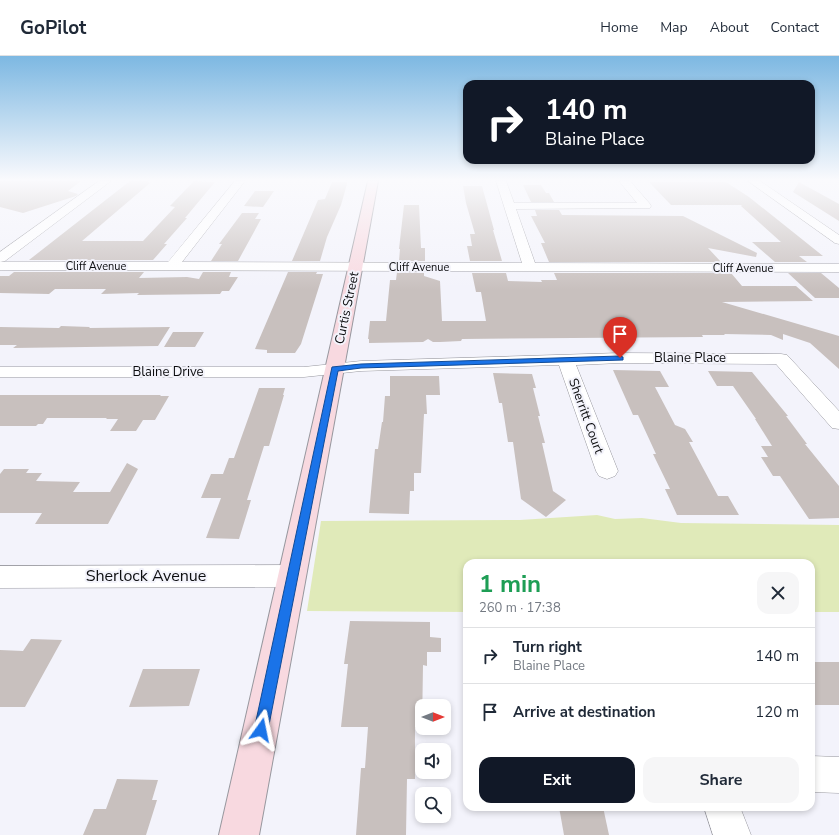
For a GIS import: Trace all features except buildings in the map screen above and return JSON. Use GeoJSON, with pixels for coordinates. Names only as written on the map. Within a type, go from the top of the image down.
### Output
{"type":"FeatureCollection","features":[{"type":"Feature","properties":{"kind":"street"},"geometry":{"type":"LineString","coordinates":[[0,258],[56,217]]}},
{"type":"Feature","properties":{"kind":"street"},"geometry":{"type":"LineString","coordinates":[[172,266],[211,217]]}},
{"type":"Feature","properties":{"kind":"street","name":"Curtis Street"},"geometry":{"type":"LineString","coordinates":[[239,835],[366,217]]}},
{"type":"Feature","properties":{"kind":"street"},"geometry":{"type":"LineString","coordinates":[[513,217],[530,268]]}},
{"type":"Feature","properties":{"kind":"street"},"geometry":{"type":"LineString","coordinates":[[806,217],[839,240]]}},
{"type":"Feature","properties":{"kind":"street","name":"Cliff Avenue"},"geometry":{"type":"LineString","coordinates":[[0,266],[839,268]]}},
{"type":"Feature","properties":{"kind":"street","name":"Blaine Place"},"geometry":{"type":"LineString","coordinates":[[335,369],[361,366],[620,358],[781,359],[839,424]]}},
{"type":"Feature","properties":{"kind":"street","name":"Sherritt Court"},"geometry":{"type":"LineString","coordinates":[[566,360],[607,472]]}},
{"type":"Feature","properties":{"kind":"street","name":"Blaine Drive"},"geometry":{"type":"LineString","coordinates":[[0,372],[304,372],[335,369]]}},
{"type":"Feature","properties":{"kind":"street","name":"Sherlock Avenue"},"geometry":{"type":"LineString","coordinates":[[0,576],[292,576]]}},
{"type":"Feature","properties":{"kind":"street"},"geometry":{"type":"LineString","coordinates":[[815,774],[839,775]]}},
{"type":"Feature","properties":{"kind":"street"},"geometry":{"type":"LineString","coordinates":[[723,811],[732,835]]}},
{"type":"Feature","properties":{"kind":"green space"},"geometry":{"type":"Polygon","coordinates":[[[597,515],[615,519],[642,518],[681,523],[839,525],[839,612],[815,612],[815,559],[463,559],[463,612],[307,611],[321,521],[520,520],[597,515]]]}},
{"type":"Feature","properties":{"kind":"route"},"geometry":{"type":"LineString","coordinates":[[261,730],[335,369],[361,366],[620,358]]}}]}
